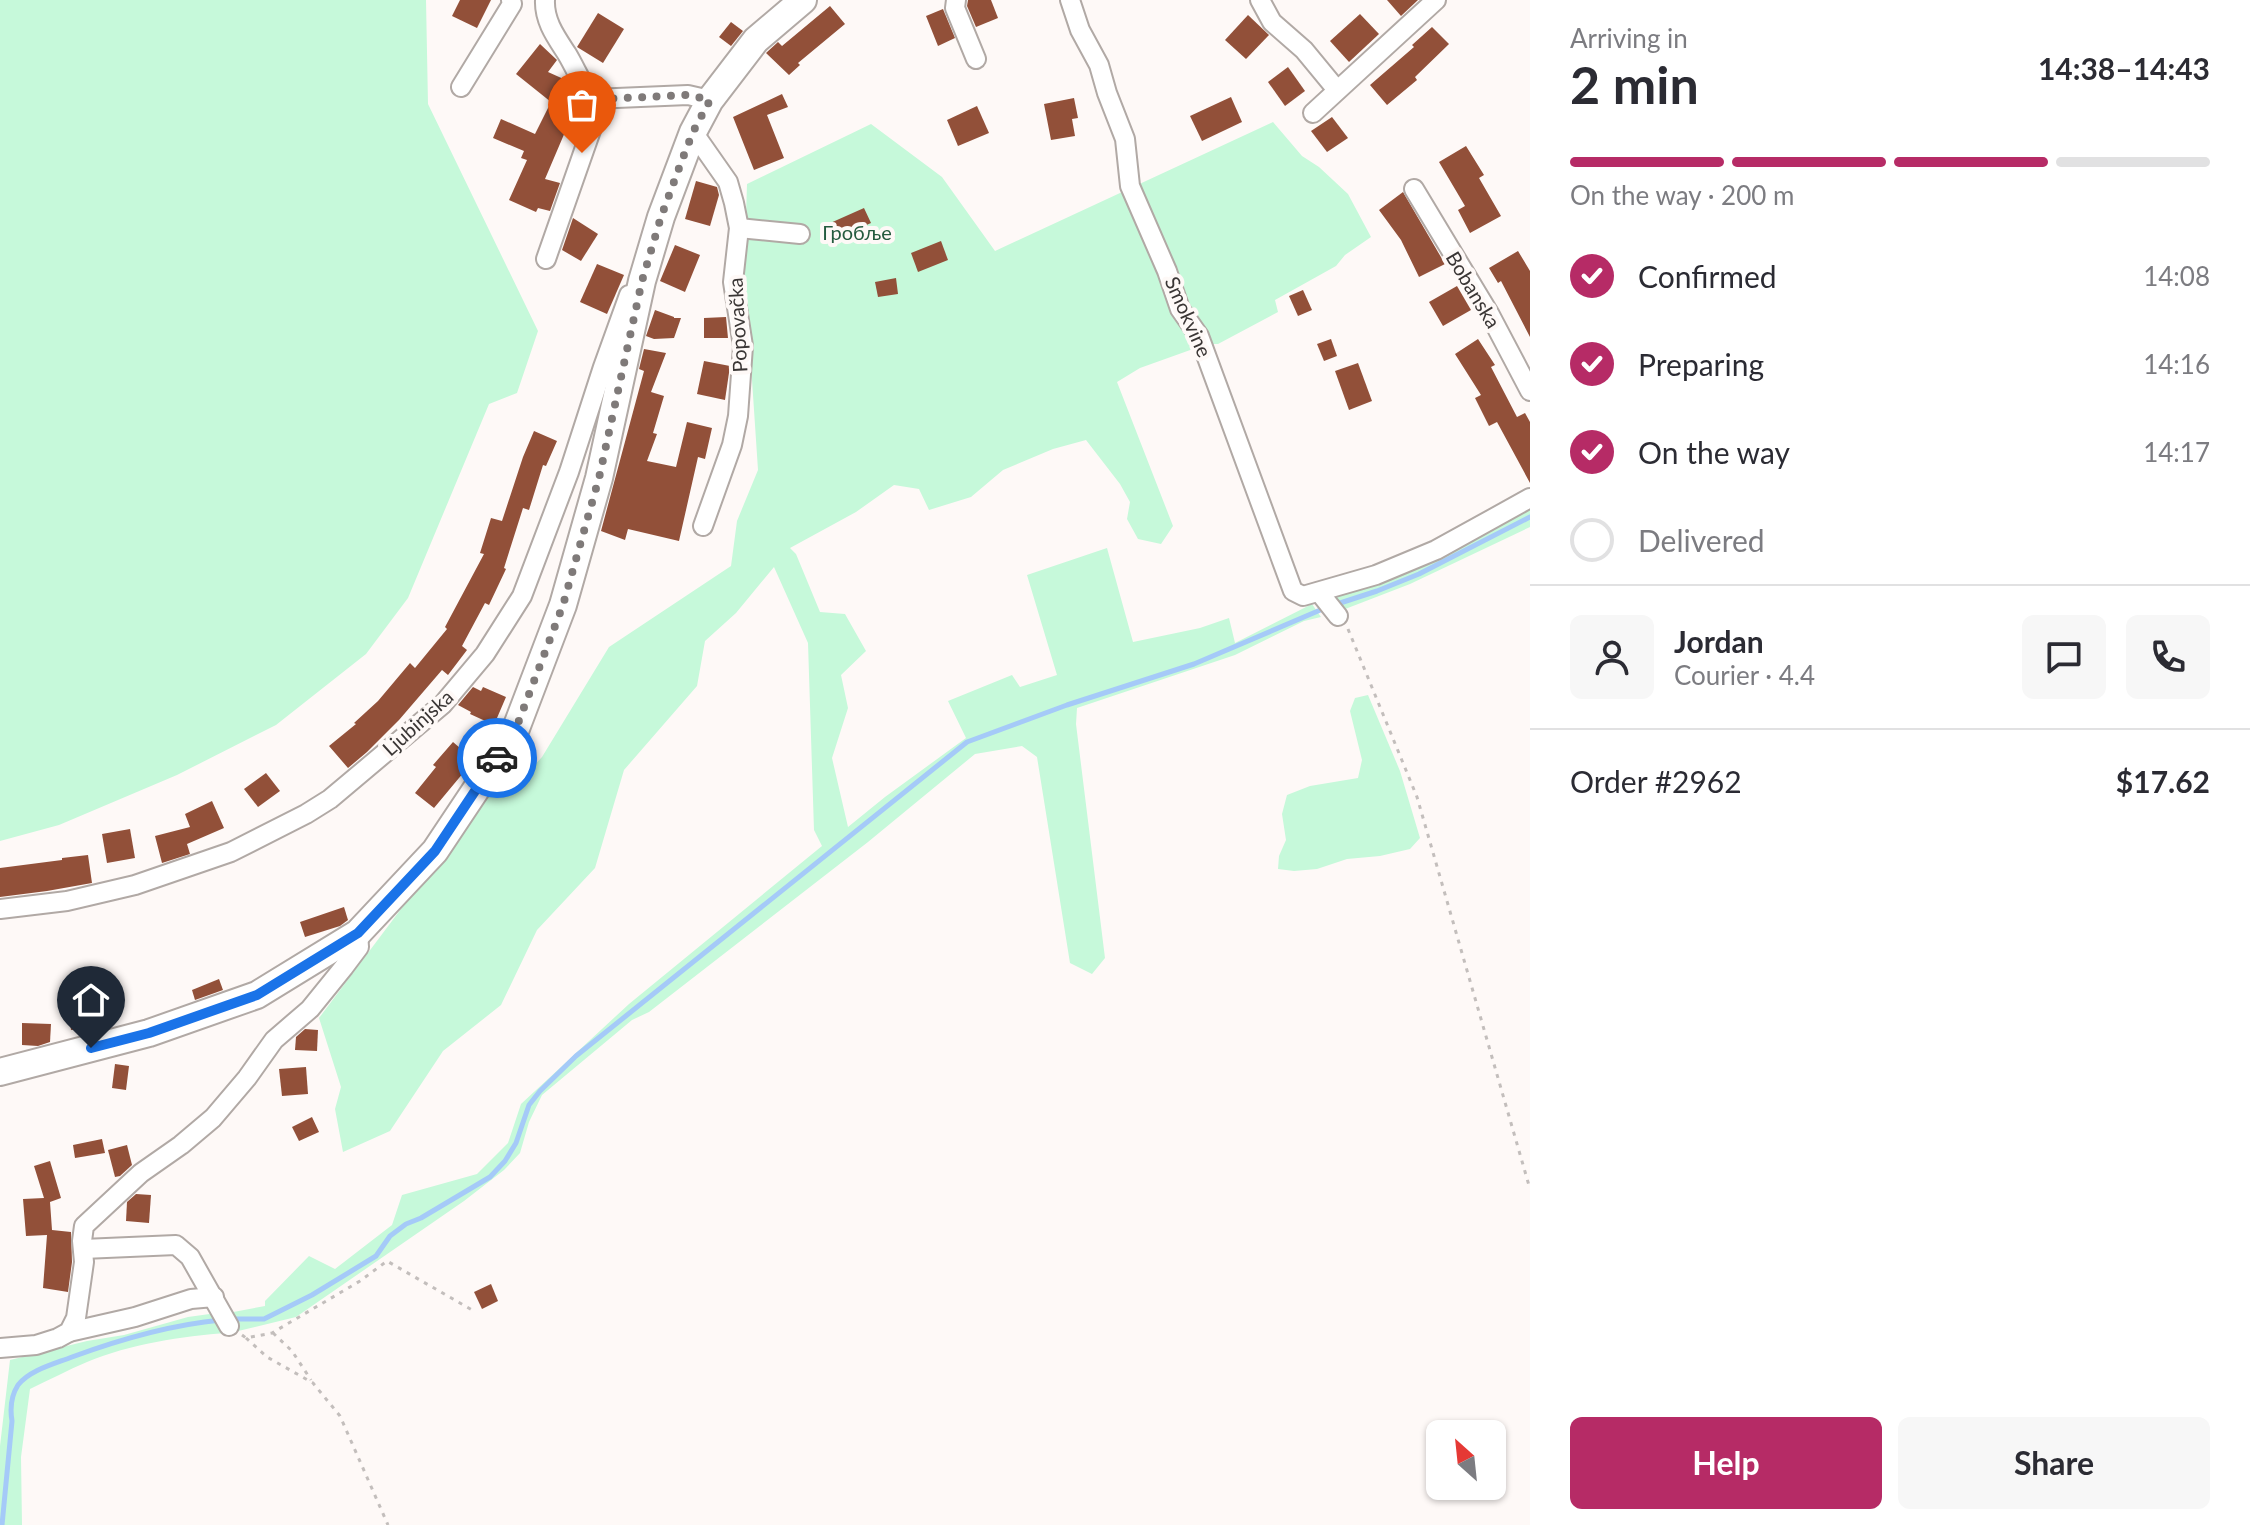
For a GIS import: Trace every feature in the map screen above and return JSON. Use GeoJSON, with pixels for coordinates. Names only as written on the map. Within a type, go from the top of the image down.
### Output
{"type":"FeatureCollection","features":[{"type":"Feature","properties":{"kind":"street"},"geometry":{"type":"LineString","coordinates":[[461,87],[512,4],[511,0]]}},
{"type":"Feature","properties":{"kind":"street"},"geometry":{"type":"LineString","coordinates":[[545,0],[552,31],[593,99],[688,95],[710,100]]}},
{"type":"Feature","properties":{"kind":"street"},"geometry":{"type":"LineString","coordinates":[[0,1072],[149,1033],[257,995],[358,933],[435,851],[515,731],[563,605],[599,478],[642,281],[661,217],[693,132],[710,100],[756,40],[803,0]]}},
{"type":"Feature","properties":{"kind":"street"},"geometry":{"type":"LineString","coordinates":[[956,0],[955,8],[976,59]]}},
{"type":"Feature","properties":{"kind":"street","name":"Smokvine"},"geometry":{"type":"LineString","coordinates":[[1070,0],[1080,30],[1099,65],[1125,139],[1130,186],[1180,309],[1199,336],[1293,591],[1303,596],[1321,594]]}},
{"type":"Feature","properties":{"kind":"street"},"geometry":{"type":"LineString","coordinates":[[1260,0],[1272,22],[1304,50],[1337,90]]}},
{"type":"Feature","properties":{"kind":"street"},"geometry":{"type":"LineString","coordinates":[[1313,113],[1436,0]]}},
{"type":"Feature","properties":{"kind":"street"},"geometry":{"type":"LineString","coordinates":[[546,259],[602,99]]}},
{"type":"Feature","properties":{"kind":"street","name":"Popovačka"},"geometry":{"type":"LineString","coordinates":[[693,132],[728,182],[739,228],[733,282],[743,346],[738,416],[732,445],[703,526]]}},
{"type":"Feature","properties":{"kind":"street","name":"Bobanska"},"geometry":{"type":"LineString","coordinates":[[1414,189],[1490,315],[1530,391]]}},
{"type":"Feature","properties":{"kind":"street"},"geometry":{"type":"LineString","coordinates":[[739,228],[800,234]]}},
{"type":"Feature","properties":{"kind":"street","name":"Ljubinjska"},"geometry":{"type":"LineString","coordinates":[[5,909],[67,901],[135,885],[231,852],[330,799],[443,704],[485,654],[522,596],[569,472],[624,306],[634,286],[642,281]]}},
{"type":"Feature","properties":{"kind":"street"},"geometry":{"type":"LineString","coordinates":[[1338,616],[1321,594],[1436,550],[1530,498]]}},
{"type":"Feature","properties":{"kind":"street"},"geometry":{"type":"LineString","coordinates":[[69,1332],[76,1318],[84,1262],[84,1226],[141,1173],[213,1118],[274,1040],[310,1009],[344,967],[359,947],[358,933]]}},
{"type":"Feature","properties":{"kind":"street"},"geometry":{"type":"LineString","coordinates":[[83,1249],[176,1245],[190,1257],[229,1326]]}},
{"type":"Feature","properties":{"kind":"street"},"geometry":{"type":"LineString","coordinates":[[0,1348],[36,1345],[69,1332],[135,1317],[191,1299],[214,1297]]}},
{"type":"Feature","properties":{"kind":"path"},"geometry":{"type":"LineString","coordinates":[[1338,616],[1347,628],[1417,797],[1530,1189]]}},
{"type":"Feature","properties":{"kind":"path"},"geometry":{"type":"LineString","coordinates":[[246,1338],[272,1333],[360,1281],[387,1261],[472,1310]]}},
{"type":"Feature","properties":{"kind":"path"},"geometry":{"type":"LineString","coordinates":[[229,1326],[267,1357],[313,1383]]}},
{"type":"Feature","properties":{"kind":"path"},"geometry":{"type":"LineString","coordinates":[[272,1333],[292,1351],[340,1416],[388,1525]]}},
{"type":"Feature","properties":{"kind":"green space"},"geometry":{"type":"Polygon","coordinates":[[[0,0],[426,0],[428,104],[538,331],[517,393],[489,404],[408,598],[366,654],[276,725],[177,775],[59,825],[0,841],[0,0]]]}},
{"type":"Feature","properties":{"kind":"green space","name":"Гробље"},"geometry":{"type":"Polygon","coordinates":[[[1273,122],[1302,156],[1348,194],[1371,237],[1345,255],[1336,266],[1275,300],[1278,312],[1218,344],[1207,344],[1140,368],[1117,382],[1173,526],[1161,544],[1138,539],[1127,519],[1130,502],[1086,440],[1053,449],[1003,470],[971,497],[929,510],[919,489],[894,485],[856,512],[790,548],[796,554],[820,612],[845,614],[866,651],[841,675],[848,708],[832,758],[848,827],[966,738],[948,701],[1012,675],[1020,687],[1057,675],[1027,575],[1107,548],[1133,642],[1200,628],[1229,618],[1235,643],[1312,604],[1321,617],[1304,621],[1235,655],[1077,708],[1076,724],[1105,958],[1092,974],[1070,963],[1037,757],[1022,746],[975,754],[868,842],[649,1012],[632,1020],[542,1095],[529,1122],[520,1153],[504,1170],[296,1317],[234,1332],[228,1313],[265,1306],[265,1301],[309,1256],[335,1269],[392,1225],[402,1195],[477,1174],[508,1143],[521,1104],[629,1004],[822,846],[814,830],[808,643],[774,567],[736,613],[705,641],[697,686],[624,770],[595,868],[537,930],[501,1005],[443,1051],[390,1131],[343,1152],[335,1109],[341,1087],[319,1018],[498,780],[518,783],[542,757],[609,647],[731,566],[737,521],[758,470],[751,365],[743,311],[747,184],[871,124],[942,177],[995,251],[1273,122]]]}},
{"type":"Feature","properties":{"kind":"green space"},"geometry":{"type":"Polygon","coordinates":[[[1530,506],[1530,527],[1410,584],[1340,611],[1331,596],[1530,506]]]}},
{"type":"Feature","properties":{"kind":"green space"},"geometry":{"type":"Polygon","coordinates":[[[1368,695],[1400,771],[1420,838],[1410,849],[1380,856],[1347,859],[1317,869],[1278,869],[1279,856],[1286,840],[1282,814],[1287,795],[1310,786],[1358,778],[1362,760],[1350,711],[1355,698],[1368,695]]]}},
{"type":"Feature","properties":{"kind":"green space"},"geometry":{"type":"Polygon","coordinates":[[[217,1313],[228,1333],[121,1350],[30,1389],[21,1457],[22,1525],[0,1525],[0,1446],[10,1360],[124,1335],[188,1317],[217,1313]]]}},
{"type":"Feature","properties":{"kind":"building"},"geometry":{"type":"Polygon","coordinates":[[[460,0],[491,0],[477,28],[452,16],[460,0]]]}},
{"type":"Feature","properties":{"kind":"building"},"geometry":{"type":"Polygon","coordinates":[[[968,0],[991,0],[998,18],[976,27],[967,6],[968,0]]]}},
{"type":"Feature","properties":{"kind":"building"},"geometry":{"type":"Polygon","coordinates":[[[1387,0],[1418,0],[1401,16],[1387,0]]]}},
{"type":"Feature","properties":{"kind":"building"},"geometry":{"type":"Polygon","coordinates":[[[830,6],[845,24],[798,63],[800,65],[789,75],[766,53],[778,42],[782,46],[830,6]]]}},
{"type":"Feature","properties":{"kind":"building"},"geometry":{"type":"Polygon","coordinates":[[[943,9],[955,38],[938,46],[926,16],[943,9]]]}},
{"type":"Feature","properties":{"kind":"building"},"geometry":{"type":"Polygon","coordinates":[[[598,13],[624,29],[603,63],[577,47],[598,13]]]}},
{"type":"Feature","properties":{"kind":"building"},"geometry":{"type":"Polygon","coordinates":[[[1360,14],[1379,34],[1349,62],[1330,41],[1360,14]]]}},
{"type":"Feature","properties":{"kind":"building"},"geometry":{"type":"Polygon","coordinates":[[[1248,15],[1269,35],[1246,59],[1225,40],[1248,15]]]}},
{"type":"Feature","properties":{"kind":"building"},"geometry":{"type":"Polygon","coordinates":[[[731,22],[743,31],[731,46],[719,37],[731,22]]]}},
{"type":"Feature","properties":{"kind":"building"},"geometry":{"type":"Polygon","coordinates":[[[1432,27],[1449,44],[1415,77],[1417,80],[1387,105],[1370,85],[1432,27]]]}},
{"type":"Feature","properties":{"kind":"building"},"geometry":{"type":"Polygon","coordinates":[[[540,44],[557,60],[548,72],[568,81],[577,97],[571,111],[582,116],[576,128],[568,125],[545,179],[560,183],[550,211],[538,208],[536,212],[509,200],[527,160],[521,158],[524,151],[493,138],[501,119],[535,134],[551,102],[516,74],[540,44]]]}},
{"type":"Feature","properties":{"kind":"building"},"geometry":{"type":"Polygon","coordinates":[[[1288,67],[1305,91],[1285,106],[1268,82],[1288,67]]]}},
{"type":"Feature","properties":{"kind":"building"},"geometry":{"type":"Polygon","coordinates":[[[782,94],[788,107],[767,115],[784,158],[754,170],[733,117],[782,94]]]}},
{"type":"Feature","properties":{"kind":"building"},"geometry":{"type":"Polygon","coordinates":[[[1231,97],[1242,122],[1202,141],[1190,116],[1231,97]]]}},
{"type":"Feature","properties":{"kind":"building"},"geometry":{"type":"Polygon","coordinates":[[[1074,98],[1078,118],[1072,119],[1075,136],[1051,140],[1044,104],[1074,98]]]}},
{"type":"Feature","properties":{"kind":"building"},"geometry":{"type":"Polygon","coordinates":[[[977,106],[989,133],[958,146],[947,120],[977,106]]]}},
{"type":"Feature","properties":{"kind":"building"},"geometry":{"type":"Polygon","coordinates":[[[1332,117],[1348,138],[1327,152],[1311,131],[1332,117]]]}},
{"type":"Feature","properties":{"kind":"building"},"geometry":{"type":"Polygon","coordinates":[[[1466,146],[1484,175],[1479,178],[1501,216],[1470,233],[1458,210],[1465,206],[1439,162],[1466,146]]]}},
{"type":"Feature","properties":{"kind":"building"},"geometry":{"type":"Polygon","coordinates":[[[696,181],[717,187],[719,195],[710,226],[685,219],[696,181]]]}},
{"type":"Feature","properties":{"kind":"building"},"geometry":{"type":"Polygon","coordinates":[[[1403,192],[1445,264],[1419,277],[1401,240],[1379,210],[1403,192]]]}},
{"type":"Feature","properties":{"kind":"building"},"geometry":{"type":"Polygon","coordinates":[[[864,208],[871,223],[835,239],[828,224],[864,208]]]}},
{"type":"Feature","properties":{"kind":"building"},"geometry":{"type":"Polygon","coordinates":[[[573,218],[598,234],[581,261],[562,250],[573,218]]]}},
{"type":"Feature","properties":{"kind":"building"},"geometry":{"type":"Polygon","coordinates":[[[941,241],[948,260],[918,272],[911,253],[941,241]]]}},
{"type":"Feature","properties":{"kind":"building"},"geometry":{"type":"Polygon","coordinates":[[[675,245],[700,255],[685,292],[660,281],[675,245]]]}},
{"type":"Feature","properties":{"kind":"building"},"geometry":{"type":"Polygon","coordinates":[[[1518,251],[1530,271],[1530,337],[1501,281],[1498,283],[1489,268],[1518,251]]]}},
{"type":"Feature","properties":{"kind":"building"},"geometry":{"type":"Polygon","coordinates":[[[597,264],[624,275],[607,314],[580,302],[597,264]]]}},
{"type":"Feature","properties":{"kind":"building"},"geometry":{"type":"Polygon","coordinates":[[[896,278],[898,294],[878,297],[875,282],[896,278]]]}},
{"type":"Feature","properties":{"kind":"building"},"geometry":{"type":"Polygon","coordinates":[[[1457,286],[1471,310],[1443,326],[1429,302],[1457,286]]]}},
{"type":"Feature","properties":{"kind":"building"},"geometry":{"type":"Polygon","coordinates":[[[1303,290],[1312,310],[1298,316],[1289,296],[1303,290]]]}},
{"type":"Feature","properties":{"kind":"building"},"geometry":{"type":"Polygon","coordinates":[[[655,310],[681,318],[674,338],[654,339],[646,336],[655,310]]]}},
{"type":"Feature","properties":{"kind":"building"},"geometry":{"type":"Polygon","coordinates":[[[726,317],[728,338],[704,338],[704,318],[726,317]]]}},
{"type":"Feature","properties":{"kind":"building"},"geometry":{"type":"Polygon","coordinates":[[[1331,339],[1337,356],[1324,361],[1317,344],[1331,339]]]}},
{"type":"Feature","properties":{"kind":"building"},"geometry":{"type":"Polygon","coordinates":[[[1478,339],[1495,365],[1491,367],[1517,417],[1525,413],[1530,422],[1530,483],[1497,422],[1489,426],[1475,398],[1481,395],[1455,354],[1478,339]]]}},
{"type":"Feature","properties":{"kind":"building"},"geometry":{"type":"Polygon","coordinates":[[[644,349],[666,353],[651,392],[664,396],[653,433],[657,434],[647,461],[676,467],[687,422],[712,428],[705,459],[698,457],[679,541],[628,529],[625,540],[601,531],[644,371],[639,369],[644,349]]]}},
{"type":"Feature","properties":{"kind":"building"},"geometry":{"type":"Polygon","coordinates":[[[704,361],[730,366],[725,400],[697,394],[704,361]]]}},
{"type":"Feature","properties":{"kind":"building"},"geometry":{"type":"Polygon","coordinates":[[[1358,363],[1372,401],[1349,410],[1335,371],[1358,363]]]}},
{"type":"Feature","properties":{"kind":"building"},"geometry":{"type":"Polygon","coordinates":[[[534,431],[557,441],[546,466],[543,465],[529,510],[523,508],[506,569],[489,605],[485,603],[462,646],[467,650],[448,675],[442,670],[399,720],[348,768],[329,746],[356,724],[410,663],[415,668],[447,629],[445,627],[484,554],[480,553],[491,518],[502,521],[534,431]]]}},
{"type":"Feature","properties":{"kind":"building"},"geometry":{"type":"Polygon","coordinates":[[[473,687],[481,691],[483,687],[506,697],[494,725],[458,705],[473,687]]]}},
{"type":"Feature","properties":{"kind":"building"},"geometry":{"type":"Polygon","coordinates":[[[453,742],[474,760],[434,808],[415,793],[453,742]]]}},
{"type":"Feature","properties":{"kind":"building"},"geometry":{"type":"Polygon","coordinates":[[[266,773],[280,791],[258,807],[244,789],[266,773]]]}},
{"type":"Feature","properties":{"kind":"building"},"geometry":{"type":"Polygon","coordinates":[[[212,801],[224,828],[187,844],[190,854],[162,863],[155,836],[190,827],[185,814],[212,801]]]}},
{"type":"Feature","properties":{"kind":"building"},"geometry":{"type":"Polygon","coordinates":[[[130,829],[135,858],[107,863],[102,834],[130,829]]]}},
{"type":"Feature","properties":{"kind":"building"},"geometry":{"type":"Polygon","coordinates":[[[88,855],[92,883],[0,897],[0,868],[88,855]]]}},
{"type":"Feature","properties":{"kind":"building"},"geometry":{"type":"Polygon","coordinates":[[[344,907],[348,920],[340,926],[305,937],[300,922],[344,907]]]}},
{"type":"Feature","properties":{"kind":"building"},"geometry":{"type":"Polygon","coordinates":[[[219,979],[223,990],[195,1000],[192,990],[219,979]]]}},
{"type":"Feature","properties":{"kind":"building"},"geometry":{"type":"Polygon","coordinates":[[[90,1001],[93,1028],[71,1030],[68,1003],[90,1001]]]}},
{"type":"Feature","properties":{"kind":"building"},"geometry":{"type":"Polygon","coordinates":[[[22,1023],[51,1024],[50,1042],[38,1046],[22,1045],[22,1023]]]}},
{"type":"Feature","properties":{"kind":"building"},"geometry":{"type":"Polygon","coordinates":[[[305,1029],[318,1030],[317,1051],[295,1050],[296,1037],[305,1029]]]}},
{"type":"Feature","properties":{"kind":"building"},"geometry":{"type":"Polygon","coordinates":[[[115,1064],[129,1066],[126,1090],[112,1088],[115,1064]]]}},
{"type":"Feature","properties":{"kind":"building"},"geometry":{"type":"Polygon","coordinates":[[[306,1067],[308,1094],[282,1096],[279,1069],[306,1067]]]}},
{"type":"Feature","properties":{"kind":"building"},"geometry":{"type":"Polygon","coordinates":[[[312,1117],[319,1132],[299,1141],[292,1127],[312,1117]]]}},
{"type":"Feature","properties":{"kind":"building"},"geometry":{"type":"Polygon","coordinates":[[[102,1139],[105,1153],[75,1158],[73,1145],[102,1139]]]}},
{"type":"Feature","properties":{"kind":"building"},"geometry":{"type":"Polygon","coordinates":[[[127,1145],[132,1165],[115,1177],[108,1150],[127,1145]]]}},
{"type":"Feature","properties":{"kind":"building"},"geometry":{"type":"Polygon","coordinates":[[[50,1161],[61,1198],[50,1202],[52,1230],[71,1232],[72,1262],[68,1292],[43,1288],[47,1235],[26,1236],[23,1199],[44,1198],[34,1166],[50,1161]]]}},
{"type":"Feature","properties":{"kind":"building"},"geometry":{"type":"Polygon","coordinates":[[[136,1194],[151,1195],[149,1223],[126,1221],[127,1202],[136,1194]]]}},
{"type":"Feature","properties":{"kind":"building"},"geometry":{"type":"Polygon","coordinates":[[[491,1284],[498,1301],[482,1309],[474,1292],[491,1284]]]}},
{"type":"Feature","properties":{"kind":"waterway"},"geometry":{"type":"LineString","coordinates":[[1334,605],[1419,574],[1530,517]]}},
{"type":"Feature","properties":{"kind":"waterway"},"geometry":{"type":"LineString","coordinates":[[231,1319],[264,1319],[312,1295],[376,1256],[390,1236],[406,1224],[490,1177],[516,1143],[529,1105],[576,1056],[967,742],[1067,705],[1194,664],[1325,608]]}},
{"type":"Feature","properties":{"kind":"waterway"},"geometry":{"type":"LineString","coordinates":[[2,1525],[12,1403],[16,1389],[23,1380],[36,1371],[90,1350],[164,1329],[221,1320]]}},
{"type":"Feature","properties":{"kind":"way so far"},"geometry":{"type":"LineString","coordinates":[[497,758],[515,731],[563,605],[599,478],[642,281],[682,160],[710,100],[688,95],[602,99],[582,153]]}},
{"type":"Feature","properties":{"kind":"route"},"geometry":{"type":"LineString","coordinates":[[91,1048],[149,1033],[257,995],[358,933],[435,851],[497,758]]}}]}
